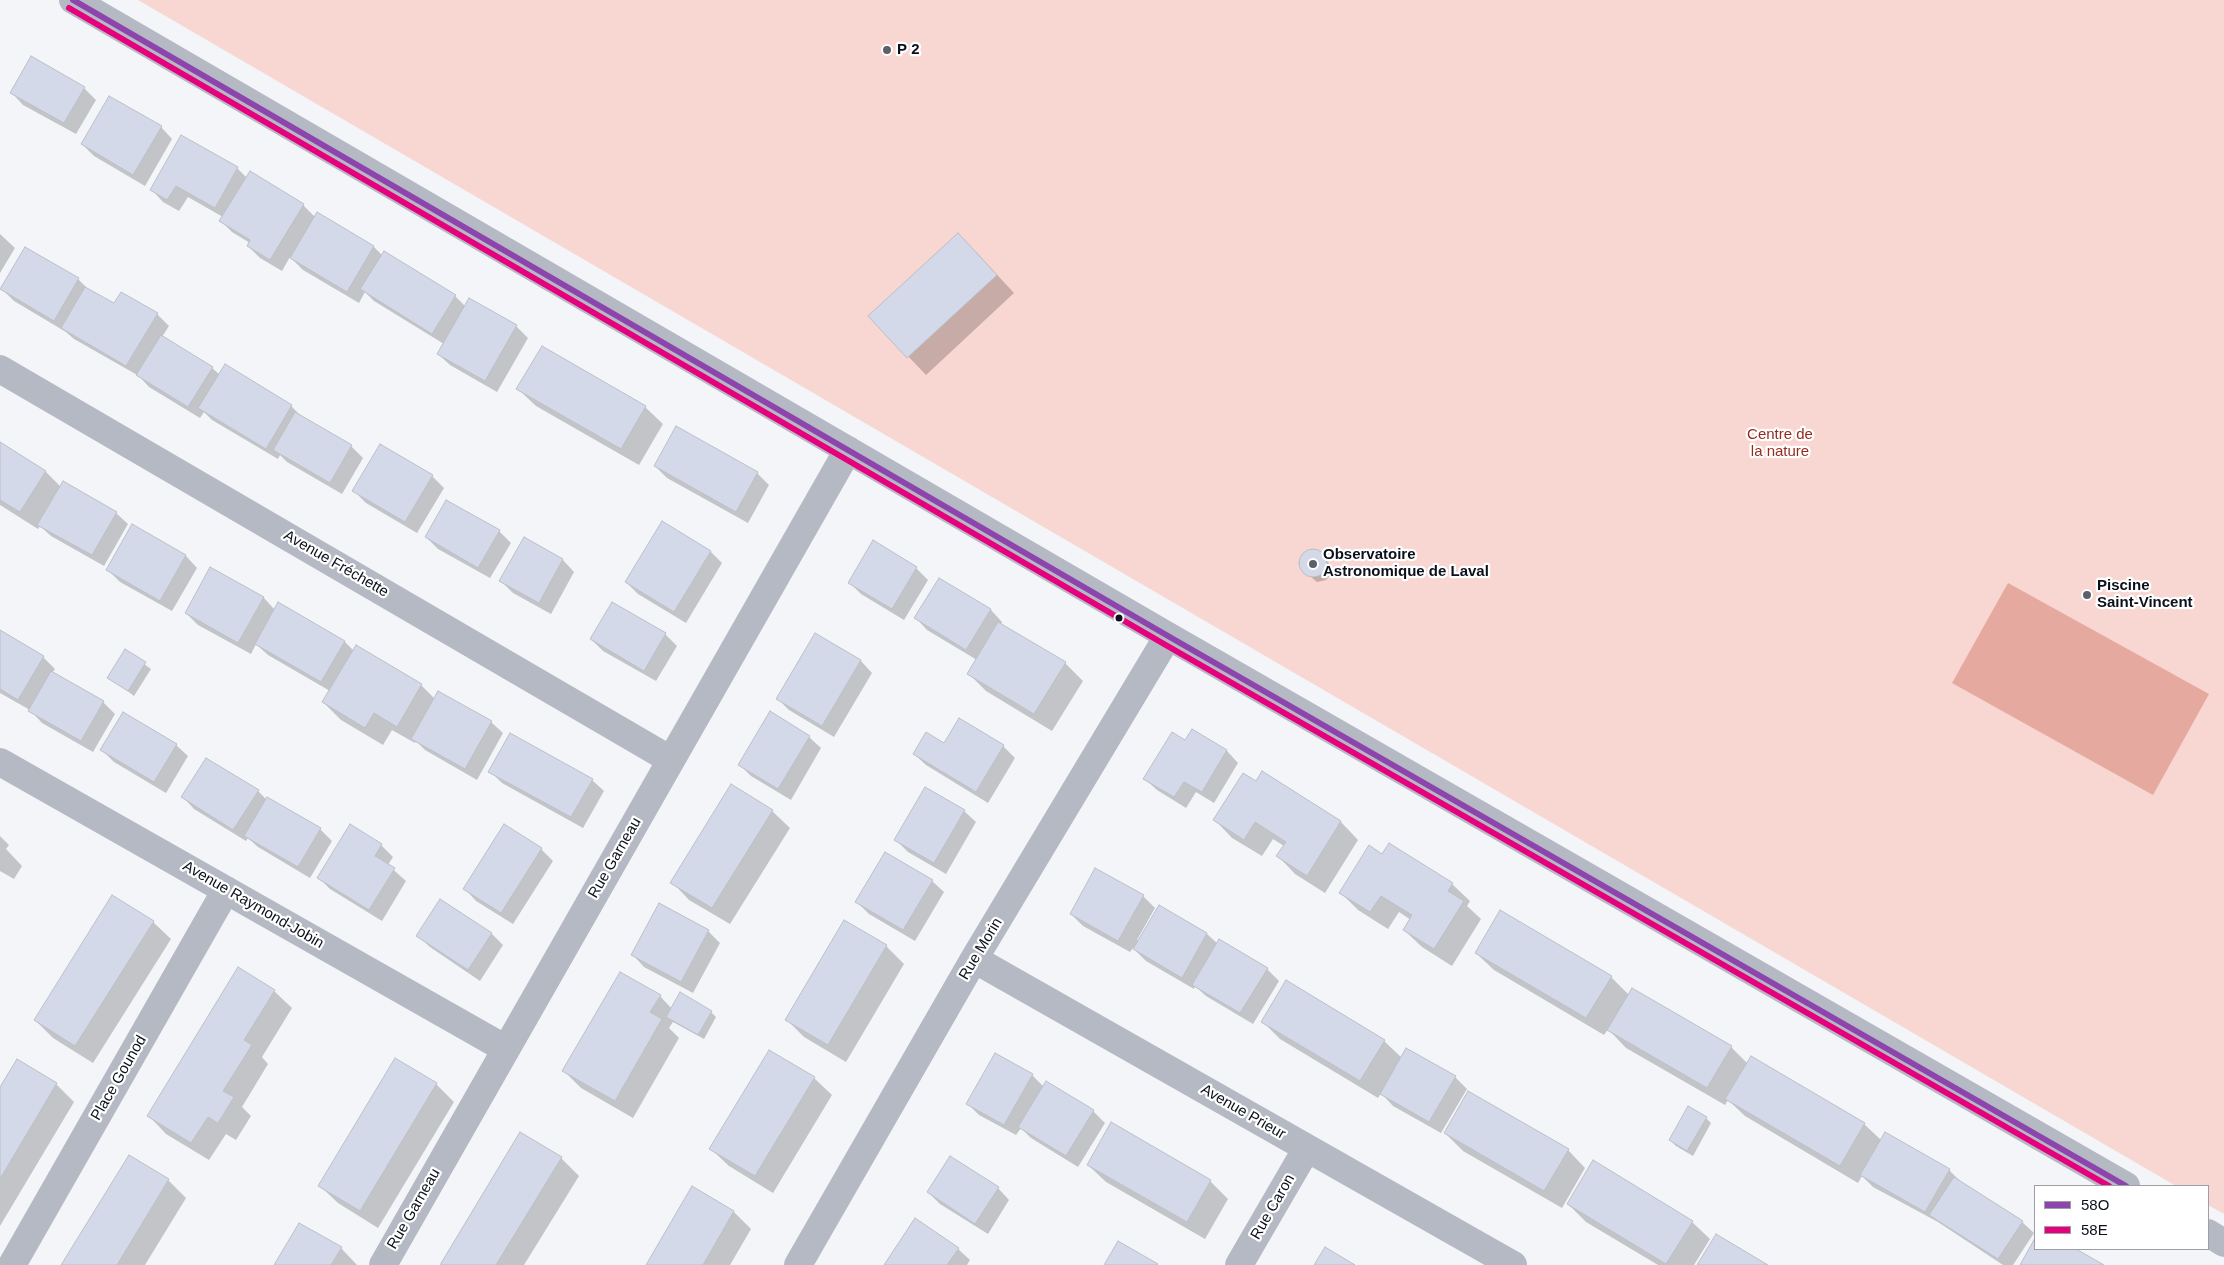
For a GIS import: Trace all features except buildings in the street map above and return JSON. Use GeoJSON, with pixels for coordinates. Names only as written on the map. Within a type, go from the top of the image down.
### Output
{"type":"FeatureCollection","features":[{"type":"Feature","properties":{"kind":"street"},"geometry":{"type":"LineString","coordinates":[[74,0],[1168,636],[2124,1185]]}},
{"type":"Feature","properties":{"kind":"street","name":"Avenue Fréchette"},"geometry":{"type":"LineString","coordinates":[[0,368],[671,760]]}},
{"type":"Feature","properties":{"kind":"street","name":"Rue Garneau"},"geometry":{"type":"LineString","coordinates":[[383,1265],[848,450]]}},
{"type":"Feature","properties":{"kind":"street","name":"Rue Morin"},"geometry":{"type":"LineString","coordinates":[[798,1265],[974,959],[1168,636]]}},
{"type":"Feature","properties":{"kind":"street","name":"Avenue Raymond-Jobin"},"geometry":{"type":"LineString","coordinates":[[0,762],[506,1049]]}},
{"type":"Feature","properties":{"kind":"street","name":"Place Gounod"},"geometry":{"type":"LineString","coordinates":[[12,1265],[226,890]]}},
{"type":"Feature","properties":{"kind":"street","name":"Avenue Prieur"},"geometry":{"type":"LineString","coordinates":[[974,959],[1512,1265]]}},
{"type":"Feature","properties":{"kind":"street","name":"Rue Caron"},"geometry":{"type":"LineString","coordinates":[[1239,1265],[1307,1148]]}},
{"type":"Feature","properties":{"kind":"street"},"geometry":{"type":"LineString","coordinates":[[2209,1235],[2224,1243]]}},
{"type":"Feature","properties":{"kind":"green space","name":"Centre de la nature"},"geometry":{"type":"Polygon","coordinates":[[[138,0],[2224,0],[2224,1214],[2209,1206],[2209,1185],[2174,1185],[138,0]]]}},
{"type":"Feature","properties":{"kind":"shaded area"},"geometry":{"type":"Polygon","coordinates":[[[2008,583],[2209,694],[2153,795],[1952,683],[2008,583]]]}},
{"type":"Feature","properties":{"kind":"transit line","name":"58O"},"geometry":{"type":"LineString","coordinates":[[73,0],[1168,636],[2124,1185]]}},
{"type":"Feature","properties":{"kind":"transit line","name":"58E"},"geometry":{"type":"LineString","coordinates":[[69,8],[1164,644],[2107,1185]]}},
{"type":"Feature","properties":{"kind":"place","name":"P 2"},"geometry":{"type":"Point","coordinates":[887,50]}},
{"type":"Feature","properties":{"kind":"place","name":"Observatoire Astronomique de Laval"},"geometry":{"type":"Point","coordinates":[1313,564]}},
{"type":"Feature","properties":{"kind":"place","name":"Piscine Saint-Vincent"},"geometry":{"type":"Point","coordinates":[2087,595]}}]}
